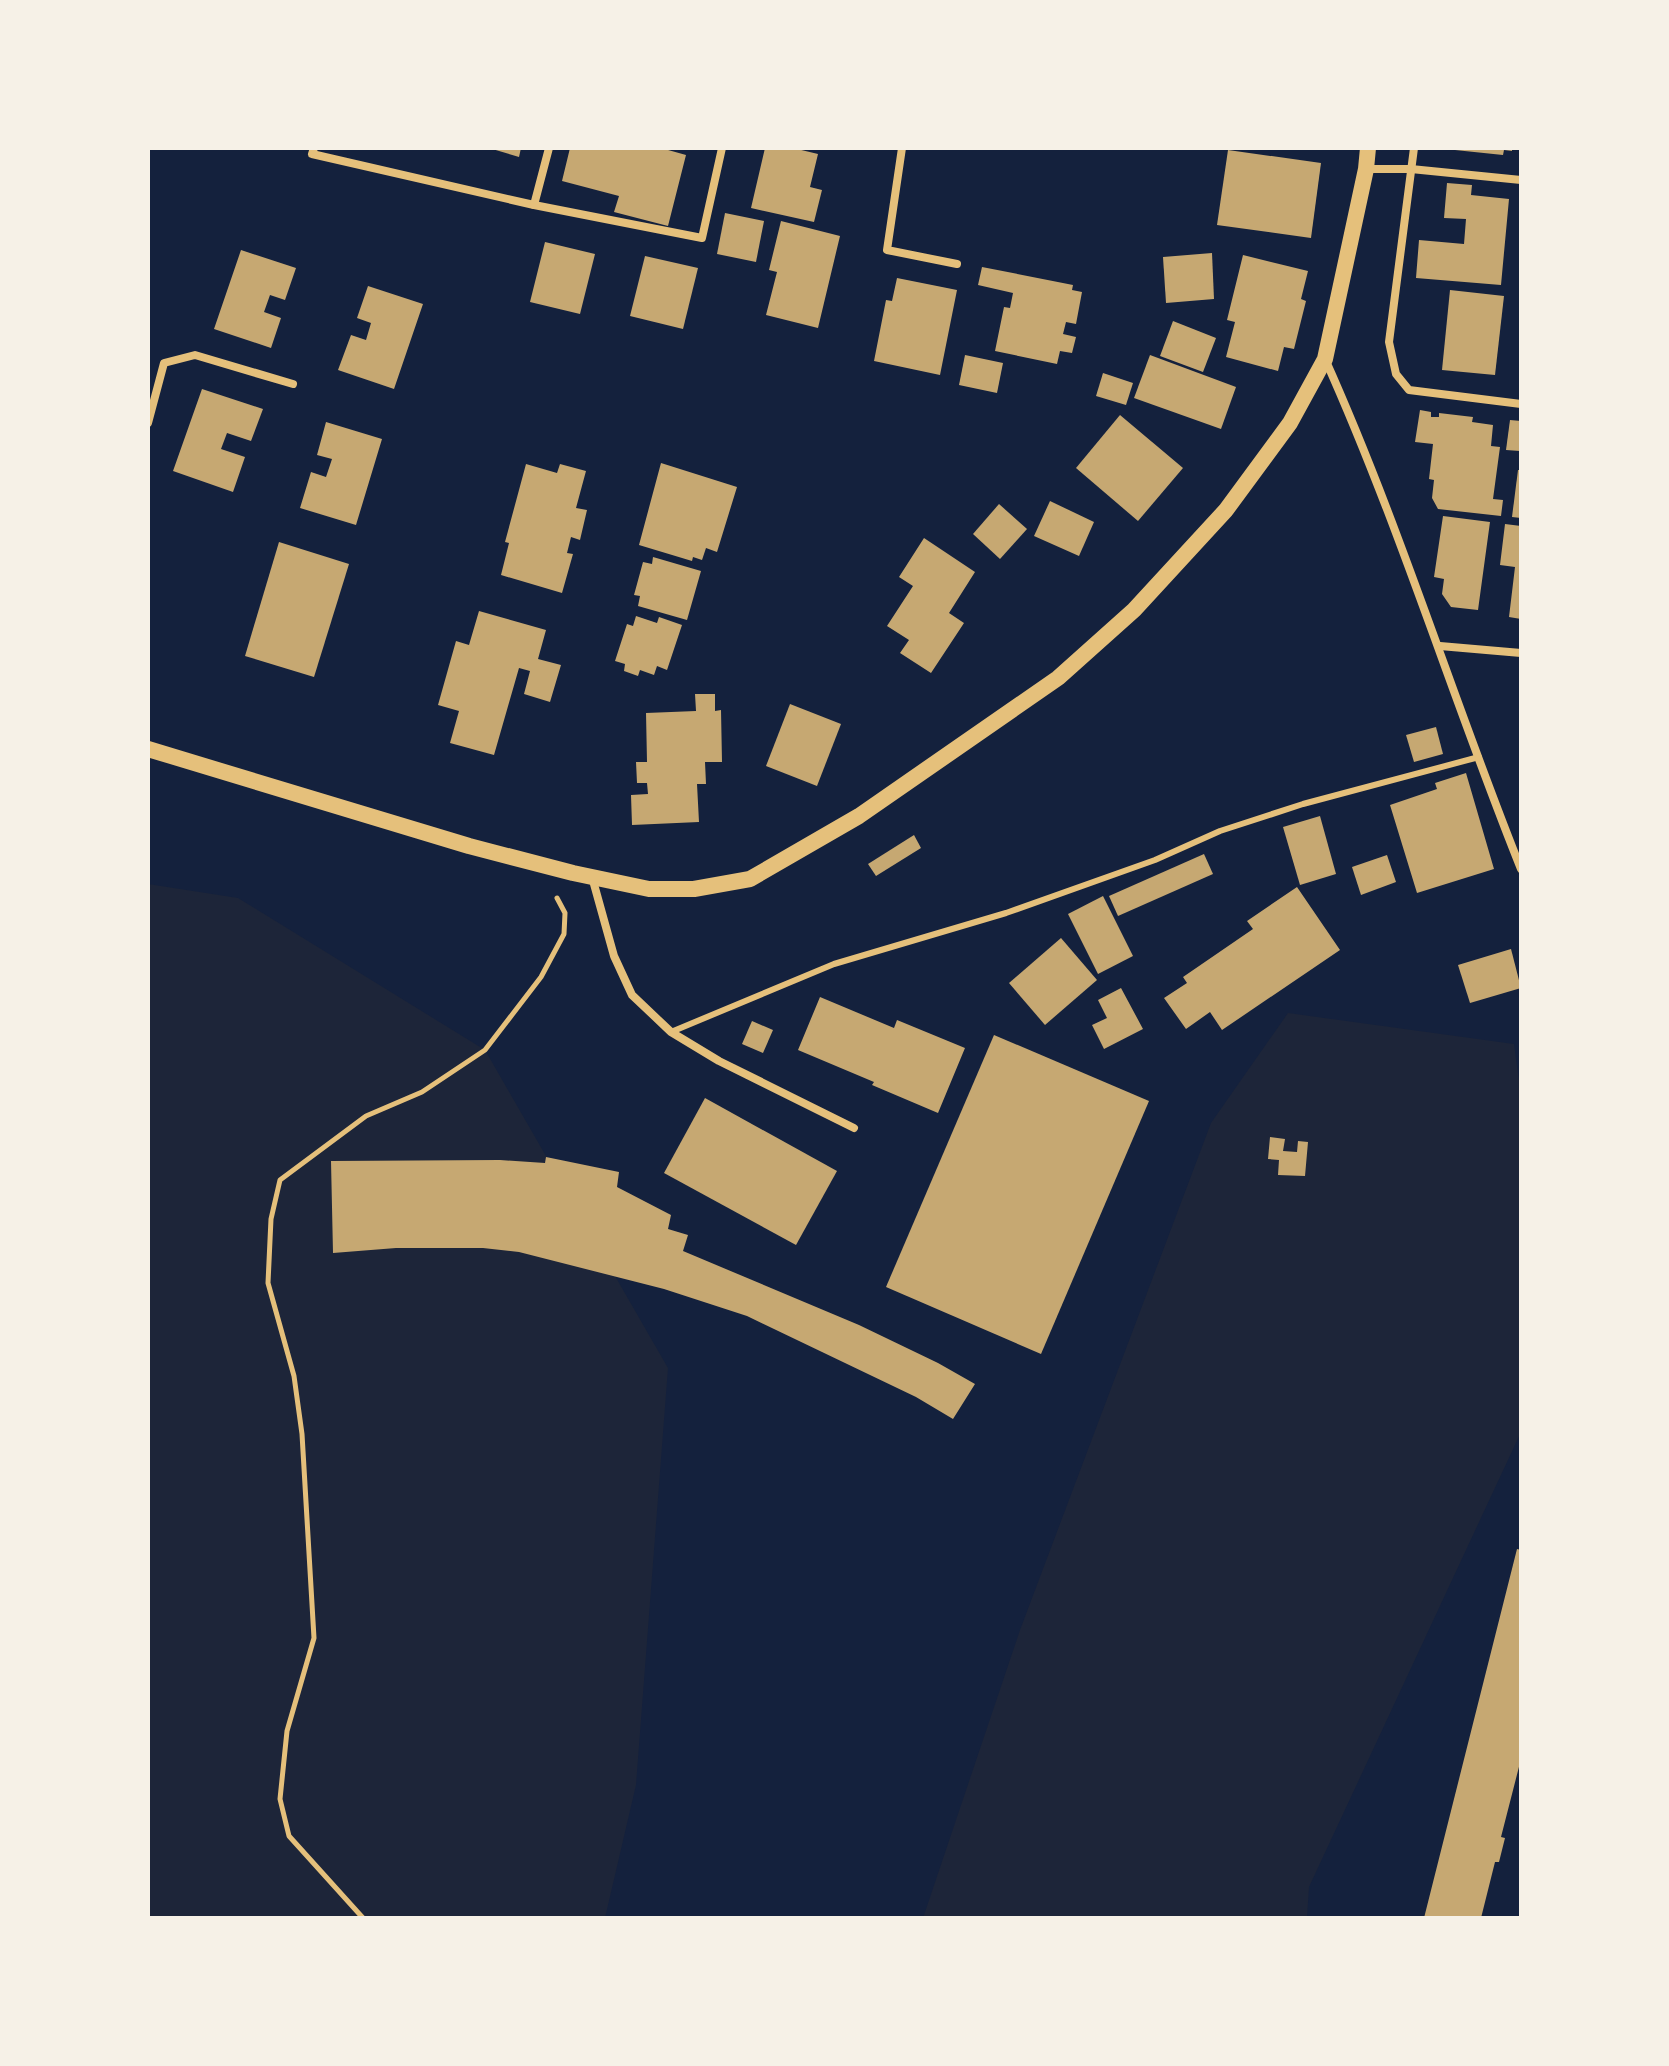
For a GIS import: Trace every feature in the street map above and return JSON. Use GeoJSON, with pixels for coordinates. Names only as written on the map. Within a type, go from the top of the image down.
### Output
{"type":"FeatureCollection","features":[{"type":"Feature","properties":{"kind":"main road"},"geometry":{"type":"LineString","coordinates":[[148,749],[469,846],[649,889],[694,889],[750,879],[859,816],[1058,678],[1134,610],[1226,510],[1290,423],[1325,359],[1368,148]]}},
{"type":"Feature","properties":{"kind":"street"},"geometry":{"type":"LineString","coordinates":[[314,148],[312,154],[534,205],[702,238],[722,148]]}},
{"type":"Feature","properties":{"kind":"street"},"geometry":{"type":"LineString","coordinates":[[534,205],[549,148]]}},
{"type":"Feature","properties":{"kind":"street"},"geometry":{"type":"LineString","coordinates":[[902,148],[887,250],[957,264]]}},
{"type":"Feature","properties":{"kind":"street"},"geometry":{"type":"LineString","coordinates":[[1414,148],[1389,342],[1396,374],[1409,390],[1521,404]]}},
{"type":"Feature","properties":{"kind":"street"},"geometry":{"type":"LineString","coordinates":[[1366,169],[1411,169],[1521,180]]}},
{"type":"Feature","properties":{"kind":"street"},"geometry":{"type":"LineString","coordinates":[[148,423],[164,363],[185,357],[195,355],[293,384]]}},
{"type":"Feature","properties":{"kind":"street"},"geometry":{"type":"LineString","coordinates":[[1325,359],[1357,429],[1521,869]]}},
{"type":"Feature","properties":{"kind":"street"},"geometry":{"type":"LineString","coordinates":[[1440,646],[1521,653]]}},
{"type":"Feature","properties":{"kind":"street"},"geometry":{"type":"LineString","coordinates":[[592,876],[614,956],[632,995],[671,1032],[719,1061],[854,1128]]}},
{"type":"Feature","properties":{"kind":"lane"},"geometry":{"type":"LineString","coordinates":[[671,1032],[834,964],[1006,913],[1155,860],[1220,831],[1303,804],[1479,757]]}},
{"type":"Feature","properties":{"kind":"path"},"geometry":{"type":"LineString","coordinates":[[363,1918],[289,1836],[280,1799],[287,1731],[314,1638],[302,1434],[294,1376],[268,1283],[271,1219],[280,1180],[366,1116],[422,1092],[485,1050],[541,977],[564,934],[565,913],[555,894]]}},
{"type":"Feature","properties":{"kind":"shaded area"},"geometry":{"type":"Polygon","coordinates":[[[148,884],[238,898],[485,1050],[668,1368],[636,1785],[605,1918],[148,1918],[148,884]]]}},
{"type":"Feature","properties":{"kind":"shaded area"},"geometry":{"type":"Polygon","coordinates":[[[1288,1013],[1514,1044],[1521,1095],[1521,1432],[1309,1887],[1307,1918],[923,1918],[1020,1630],[1211,1123],[1288,1013]]]}},
{"type":"Feature","properties":{"kind":"building"},"geometry":{"type":"Polygon","coordinates":[[[489,148],[521,148],[519,157],[489,148]]]}},
{"type":"Feature","properties":{"kind":"building"},"geometry":{"type":"Polygon","coordinates":[[[570,148],[661,148],[686,155],[668,226],[614,212],[619,196],[562,181],[570,148]]]}},
{"type":"Feature","properties":{"kind":"building"},"geometry":{"type":"Polygon","coordinates":[[[765,148],[793,148],[818,154],[810,187],[822,190],[814,222],[751,208],[765,148]]]}},
{"type":"Feature","properties":{"kind":"building"},"geometry":{"type":"Polygon","coordinates":[[[1455,148],[1512,148],[1512,151],[1504,150],[1503,155],[1455,148]]]}},
{"type":"Feature","properties":{"kind":"building"},"geometry":{"type":"Polygon","coordinates":[[[1228,150],[1321,163],[1311,238],[1217,225],[1228,150]]]}},
{"type":"Feature","properties":{"kind":"building"},"geometry":{"type":"Polygon","coordinates":[[[1447,183],[1472,185],[1471,195],[1509,199],[1501,285],[1416,278],[1419,240],[1464,244],[1466,219],[1444,218],[1447,183]]]}},
{"type":"Feature","properties":{"kind":"building"},"geometry":{"type":"Polygon","coordinates":[[[725,213],[764,221],[756,262],[717,254],[725,213]]]}},
{"type":"Feature","properties":{"kind":"building"},"geometry":{"type":"Polygon","coordinates":[[[781,221],[840,236],[818,328],[766,315],[777,272],[769,270],[781,221]]]}},
{"type":"Feature","properties":{"kind":"building"},"geometry":{"type":"Polygon","coordinates":[[[545,242],[595,254],[580,314],[530,302],[545,242]]]}},
{"type":"Feature","properties":{"kind":"building"},"geometry":{"type":"Polygon","coordinates":[[[241,250],[296,268],[285,300],[270,295],[264,312],[281,318],[271,348],[214,329],[241,250]]]}},
{"type":"Feature","properties":{"kind":"building"},"geometry":{"type":"Polygon","coordinates":[[[1212,253],[1214,299],[1166,303],[1163,257],[1212,253]]]}},
{"type":"Feature","properties":{"kind":"building"},"geometry":{"type":"Polygon","coordinates":[[[1243,255],[1308,271],[1301,299],[1306,301],[1294,349],[1284,347],[1278,371],[1226,357],[1235,322],[1227,320],[1243,255]]]}},
{"type":"Feature","properties":{"kind":"building"},"geometry":{"type":"Polygon","coordinates":[[[645,256],[698,268],[683,329],[630,316],[645,256]]]}},
{"type":"Feature","properties":{"kind":"building"},"geometry":{"type":"Polygon","coordinates":[[[982,267],[1073,285],[1072,290],[1082,292],[1076,324],[1066,322],[1063,334],[1076,337],[1072,353],[1060,351],[1057,364],[995,351],[1004,307],[1010,308],[1013,293],[978,285],[982,267]]]}},
{"type":"Feature","properties":{"kind":"building"},"geometry":{"type":"Polygon","coordinates":[[[897,278],[957,290],[940,375],[874,361],[886,300],[892,301],[897,278]]]}},
{"type":"Feature","properties":{"kind":"building"},"geometry":{"type":"Polygon","coordinates":[[[368,286],[423,304],[394,389],[338,370],[351,335],[366,340],[371,323],[357,318],[368,286]]]}},
{"type":"Feature","properties":{"kind":"building"},"geometry":{"type":"Polygon","coordinates":[[[1450,290],[1504,296],[1495,375],[1442,370],[1450,290]]]}},
{"type":"Feature","properties":{"kind":"building"},"geometry":{"type":"Polygon","coordinates":[[[1173,321],[1216,338],[1203,372],[1160,356],[1173,321]]]}},
{"type":"Feature","properties":{"kind":"building"},"geometry":{"type":"Polygon","coordinates":[[[965,355],[1003,363],[997,393],[959,385],[965,355]]]}},
{"type":"Feature","properties":{"kind":"building"},"geometry":{"type":"Polygon","coordinates":[[[1150,355],[1236,387],[1221,429],[1134,398],[1150,355]]]}},
{"type":"Feature","properties":{"kind":"building"},"geometry":{"type":"Polygon","coordinates":[[[1103,373],[1133,383],[1126,405],[1096,396],[1103,373]]]}},
{"type":"Feature","properties":{"kind":"building"},"geometry":{"type":"Polygon","coordinates":[[[202,389],[263,409],[251,441],[227,433],[221,449],[245,457],[233,492],[173,471],[202,389]]]}},
{"type":"Feature","properties":{"kind":"building"},"geometry":{"type":"Polygon","coordinates":[[[1420,410],[1431,412],[1431,417],[1439,417],[1439,413],[1473,417],[1472,422],[1493,425],[1491,446],[1500,447],[1493,499],[1503,500],[1501,516],[1438,509],[1432,498],[1434,480],[1429,479],[1433,444],[1415,442],[1420,410]]]}},
{"type":"Feature","properties":{"kind":"building"},"geometry":{"type":"Polygon","coordinates":[[[1120,415],[1183,468],[1138,521],[1076,468],[1120,415]]]}},
{"type":"Feature","properties":{"kind":"building"},"geometry":{"type":"Polygon","coordinates":[[[1510,420],[1521,421],[1520,451],[1506,450],[1510,420]]]}},
{"type":"Feature","properties":{"kind":"building"},"geometry":{"type":"Polygon","coordinates":[[[326,422],[382,439],[356,525],[300,508],[311,472],[326,477],[332,459],[317,455],[326,422]]]}},
{"type":"Feature","properties":{"kind":"building"},"geometry":{"type":"Polygon","coordinates":[[[661,463],[737,487],[717,552],[706,548],[702,560],[693,557],[692,561],[639,545],[661,463]]]}},
{"type":"Feature","properties":{"kind":"building"},"geometry":{"type":"Polygon","coordinates":[[[526,464],[557,473],[560,464],[586,471],[576,508],[587,510],[580,540],[571,537],[567,553],[573,554],[562,593],[501,575],[509,543],[505,542],[526,464]]]}},
{"type":"Feature","properties":{"kind":"building"},"geometry":{"type":"Polygon","coordinates":[[[1518,470],[1521,470],[1521,518],[1512,517],[1518,470]]]}},
{"type":"Feature","properties":{"kind":"building"},"geometry":{"type":"Polygon","coordinates":[[[1050,501],[1094,522],[1079,556],[1034,536],[1050,501]]]}},
{"type":"Feature","properties":{"kind":"building"},"geometry":{"type":"Polygon","coordinates":[[[999,504],[1027,529],[1000,559],[973,534],[999,504]]]}},
{"type":"Feature","properties":{"kind":"building"},"geometry":{"type":"Polygon","coordinates":[[[1443,516],[1490,522],[1478,610],[1451,607],[1442,594],[1444,579],[1434,577],[1443,516]]]}},
{"type":"Feature","properties":{"kind":"building"},"geometry":{"type":"Polygon","coordinates":[[[1505,524],[1521,526],[1521,619],[1509,617],[1515,567],[1500,565],[1505,524]]]}},
{"type":"Feature","properties":{"kind":"building"},"geometry":{"type":"Polygon","coordinates":[[[924,538],[975,572],[949,613],[964,623],[931,673],[900,653],[909,640],[887,626],[913,586],[899,577],[924,538]]]}},
{"type":"Feature","properties":{"kind":"building"},"geometry":{"type":"Polygon","coordinates":[[[279,542],[349,564],[314,677],[245,656],[279,542]]]}},
{"type":"Feature","properties":{"kind":"building"},"geometry":{"type":"Polygon","coordinates":[[[653,557],[701,571],[687,620],[638,606],[640,596],[634,595],[643,562],[652,564],[653,557]]]}},
{"type":"Feature","properties":{"kind":"building"},"geometry":{"type":"Polygon","coordinates":[[[479,611],[546,630],[538,659],[561,665],[550,702],[524,694],[530,671],[519,668],[494,755],[450,743],[459,711],[438,705],[456,641],[469,645],[479,611]]]}},
{"type":"Feature","properties":{"kind":"building"},"geometry":{"type":"Polygon","coordinates":[[[636,616],[657,623],[659,617],[682,625],[667,670],[657,666],[654,675],[640,670],[638,676],[624,671],[625,664],[615,661],[627,624],[633,626],[636,616]]]}},
{"type":"Feature","properties":{"kind":"building"},"geometry":{"type":"Polygon","coordinates":[[[695,694],[715,694],[715,711],[721,710],[722,762],[705,762],[706,784],[697,784],[699,822],[632,825],[631,795],[648,794],[647,783],[637,783],[636,762],[647,762],[646,713],[696,711],[695,694]]]}},
{"type":"Feature","properties":{"kind":"building"},"geometry":{"type":"Polygon","coordinates":[[[790,704],[841,724],[817,786],[766,766],[790,704]]]}},
{"type":"Feature","properties":{"kind":"building"},"geometry":{"type":"Polygon","coordinates":[[[1436,727],[1443,754],[1414,762],[1406,735],[1436,727]]]}},
{"type":"Feature","properties":{"kind":"building"},"geometry":{"type":"Polygon","coordinates":[[[1466,773],[1494,869],[1417,893],[1390,805],[1437,789],[1435,783],[1466,773]]]}},
{"type":"Feature","properties":{"kind":"building"},"geometry":{"type":"Polygon","coordinates":[[[1320,816],[1336,874],[1300,885],[1283,827],[1320,816]]]}},
{"type":"Feature","properties":{"kind":"building"},"geometry":{"type":"Polygon","coordinates":[[[914,835],[921,848],[876,876],[868,864],[914,835]]]}},
{"type":"Feature","properties":{"kind":"building"},"geometry":{"type":"Polygon","coordinates":[[[1204,854],[1213,874],[1118,916],[1109,896],[1204,854]]]}},
{"type":"Feature","properties":{"kind":"building"},"geometry":{"type":"Polygon","coordinates":[[[1387,855],[1396,882],[1361,895],[1352,867],[1387,855]]]}},
{"type":"Feature","properties":{"kind":"building"},"geometry":{"type":"Polygon","coordinates":[[[1297,887],[1340,950],[1222,1030],[1210,1012],[1186,1029],[1164,998],[1187,983],[1183,977],[1253,929],[1247,921],[1297,887]]]}},
{"type":"Feature","properties":{"kind":"building"},"geometry":{"type":"Polygon","coordinates":[[[1103,896],[1133,956],[1098,974],[1068,914],[1103,896]]]}},
{"type":"Feature","properties":{"kind":"building"},"geometry":{"type":"Polygon","coordinates":[[[1061,938],[1097,980],[1045,1025],[1009,983],[1061,938]]]}},
{"type":"Feature","properties":{"kind":"building"},"geometry":{"type":"Polygon","coordinates":[[[1511,949],[1521,988],[1470,1003],[1458,965],[1511,949]]]}},
{"type":"Feature","properties":{"kind":"building"},"geometry":{"type":"Polygon","coordinates":[[[1121,988],[1143,1029],[1104,1049],[1092,1025],[1107,1018],[1098,1000],[1121,988]]]}},
{"type":"Feature","properties":{"kind":"building"},"geometry":{"type":"Polygon","coordinates":[[[820,997],[894,1028],[897,1020],[965,1048],[938,1113],[798,1050],[820,997]]]}},
{"type":"Feature","properties":{"kind":"building"},"geometry":{"type":"Polygon","coordinates":[[[752,1021],[773,1030],[763,1053],[742,1044],[752,1021]]]}},
{"type":"Feature","properties":{"kind":"building"},"geometry":{"type":"Polygon","coordinates":[[[994,1035],[1149,1101],[1041,1354],[886,1287],[994,1035]]]}},
{"type":"Feature","properties":{"kind":"building"},"geometry":{"type":"Polygon","coordinates":[[[705,1098],[837,1171],[796,1245],[664,1173],[705,1098]]]}},
{"type":"Feature","properties":{"kind":"building"},"geometry":{"type":"Polygon","coordinates":[[[1270,1137],[1285,1139],[1283,1151],[1297,1152],[1298,1141],[1308,1142],[1305,1176],[1278,1175],[1279,1160],[1268,1159],[1270,1137]]]}},
{"type":"Feature","properties":{"kind":"building"},"geometry":{"type":"Polygon","coordinates":[[[546,1157],[619,1172],[617,1187],[671,1215],[668,1229],[688,1235],[683,1251],[859,1325],[975,1384],[953,1419],[916,1397],[747,1316],[664,1289],[519,1252],[483,1248],[396,1248],[333,1253],[331,1161],[500,1160],[545,1163],[546,1157]]]}},
{"type":"Feature","properties":{"kind":"building"},"geometry":{"type":"Polygon","coordinates":[[[1517,1549],[1521,1550],[1521,1759],[1501,1837],[1505,1838],[1499,1862],[1495,1862],[1481,1918],[1424,1918],[1517,1549]]]}}]}
